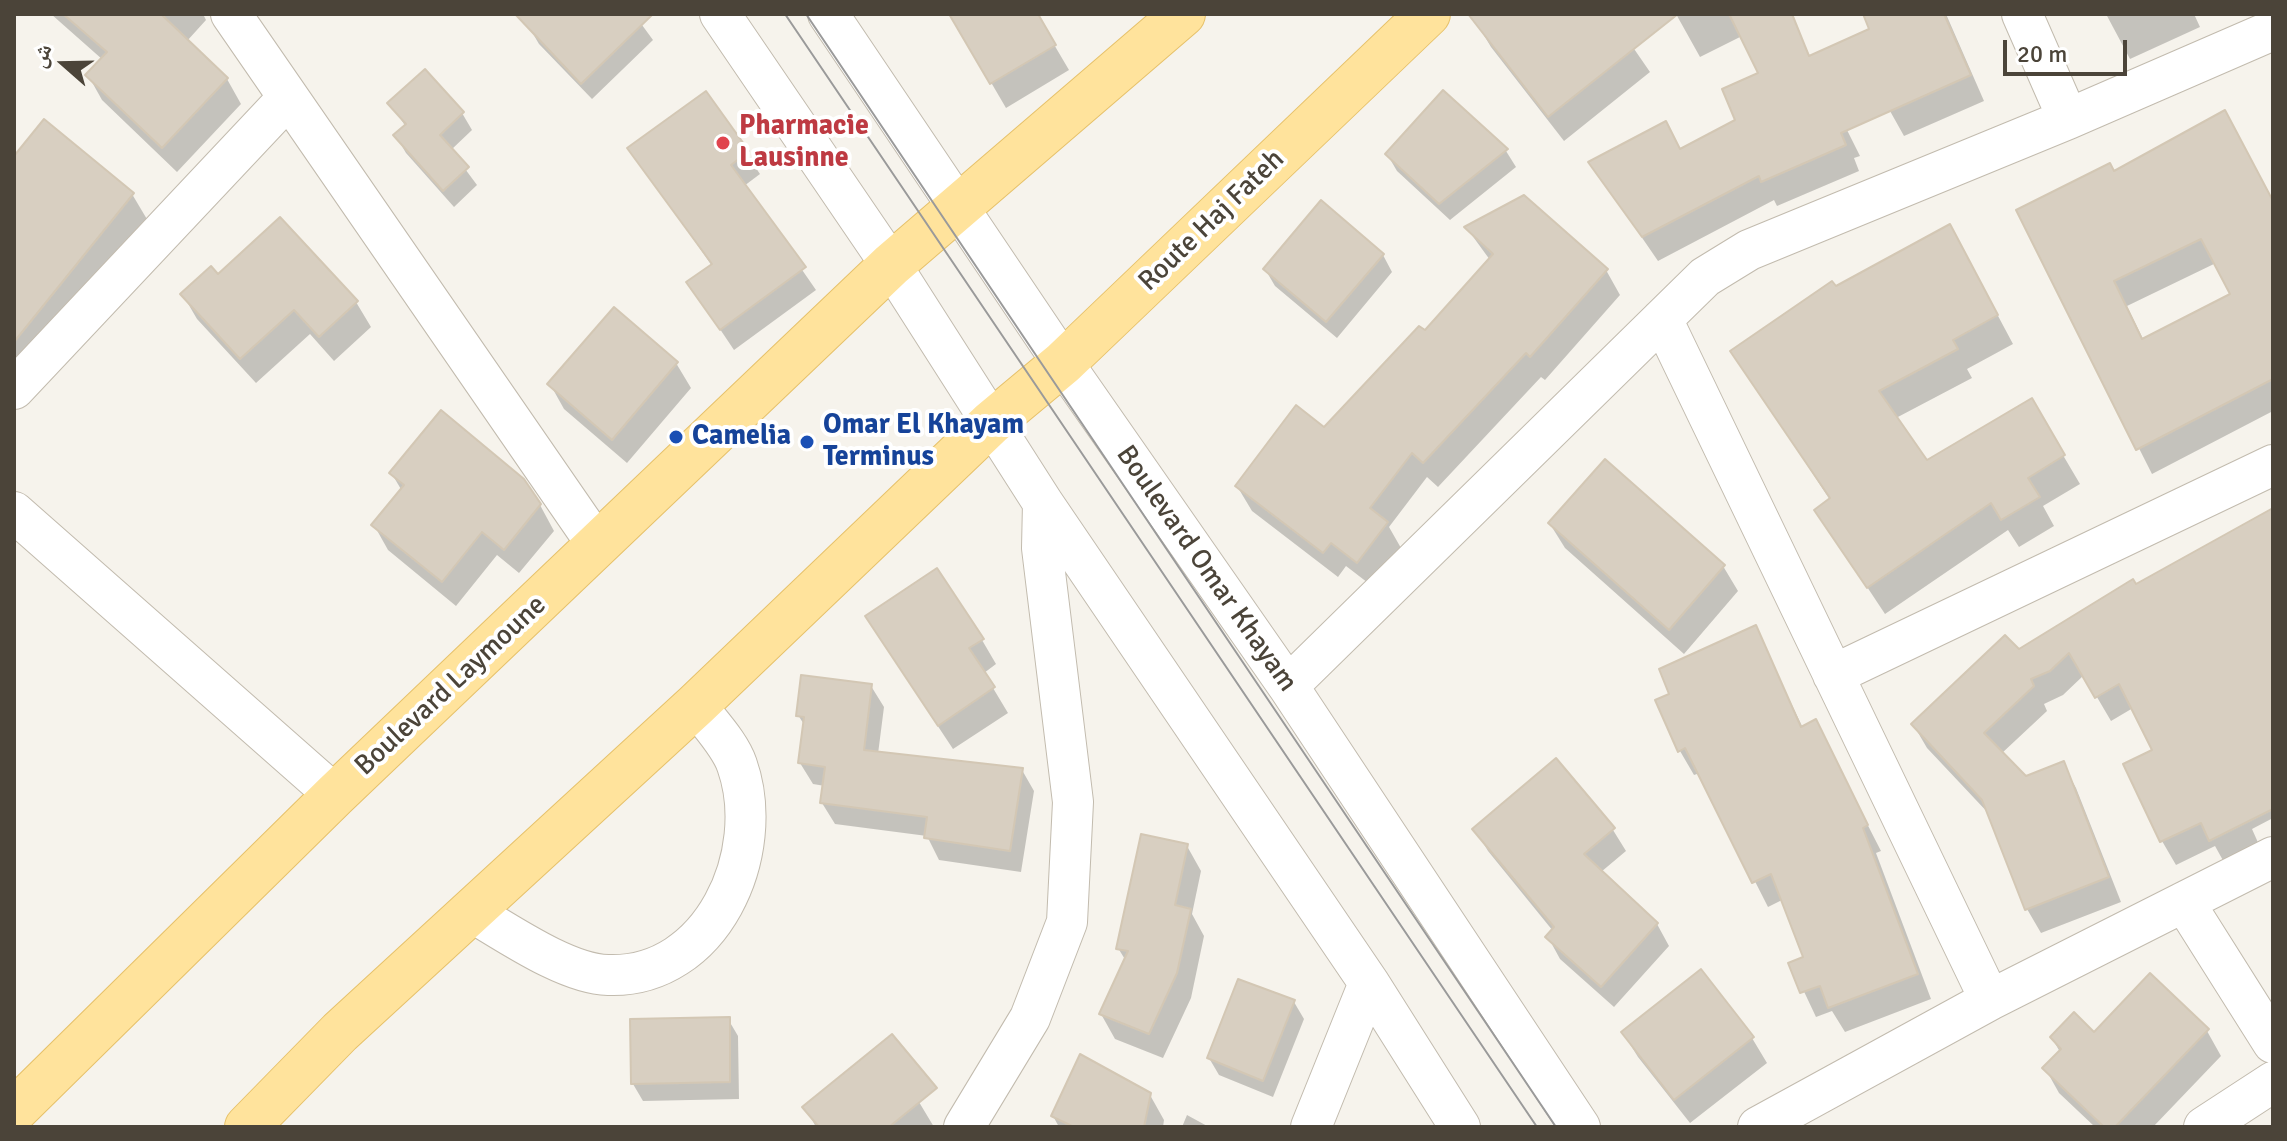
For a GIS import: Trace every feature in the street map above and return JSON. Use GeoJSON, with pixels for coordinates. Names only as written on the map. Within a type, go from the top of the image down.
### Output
{"type":"FeatureCollection","features":[{"type":"Feature","properties":{"kind":"main road"},"geometry":{"type":"LineString","coordinates":[[891,265],[1183,14]]}},
{"type":"Feature","properties":{"kind":"main road","name":"Route Haj Fateh"},"geometry":{"type":"LineString","coordinates":[[991,423],[1063,363],[1428,14]]}},
{"type":"Feature","properties":{"kind":"main road","name":"Boulevard Laymoune"},"geometry":{"type":"LineString","coordinates":[[14,1111],[335,795],[891,265]]}},
{"type":"Feature","properties":{"kind":"main road"},"geometry":{"type":"LineString","coordinates":[[247,1127],[340,1032],[696,705],[991,423]]}},
{"type":"Feature","properties":{"kind":"street"},"geometry":{"type":"LineString","coordinates":[[231,14],[598,546]]}},
{"type":"Feature","properties":{"kind":"street"},"geometry":{"type":"LineString","coordinates":[[720,14],[891,265],[1043,503],[1369,983],[1442,1117]]}},
{"type":"Feature","properties":{"kind":"street","name":"Boulevard Omar Khayam"},"geometry":{"type":"LineString","coordinates":[[828,14],[1063,363],[1288,686],[1580,1127]]}},
{"type":"Feature","properties":{"kind":"street"},"geometry":{"type":"LineString","coordinates":[[2022,14],[2068,119]]}},
{"type":"Feature","properties":{"kind":"street"},"geometry":{"type":"LineString","coordinates":[[1288,686],[1705,277],[1749,250],[2270,38]]}},
{"type":"Feature","properties":{"kind":"street"},"geometry":{"type":"LineString","coordinates":[[14,389],[287,99]]}},
{"type":"Feature","properties":{"kind":"street"},"geometry":{"type":"LineString","coordinates":[[1662,319],[1990,1000]]}},
{"type":"Feature","properties":{"kind":"street"},"geometry":{"type":"LineString","coordinates":[[1833,675],[2273,465]]}},
{"type":"Feature","properties":{"kind":"street"},"geometry":{"type":"LineString","coordinates":[[964,1127],[1030,1018],[1067,922],[1073,802],[1042,548],[1043,503]]}},
{"type":"Feature","properties":{"kind":"street"},"geometry":{"type":"LineString","coordinates":[[14,512],[335,795]]}},
{"type":"Feature","properties":{"kind":"street"},"geometry":{"type":"LineString","coordinates":[[470,911],[545,956],[606,975],[648,970],[688,948],[720,914],[743,861],[746,804],[737,763],[696,705]]}},
{"type":"Feature","properties":{"kind":"street"},"geometry":{"type":"LineString","coordinates":[[1758,1127],[1990,1000],[2273,857]]}},
{"type":"Feature","properties":{"kind":"street"},"geometry":{"type":"LineString","coordinates":[[2184,902],[2273,1043]]}},
{"type":"Feature","properties":{"kind":"street"},"geometry":{"type":"LineString","coordinates":[[1311,1127],[1369,983]]}},
{"type":"Feature","properties":{"kind":"street"},"geometry":{"type":"LineString","coordinates":[[2204,1127],[2273,1082]]}},
{"type":"Feature","properties":{"kind":"building"},"geometry":{"type":"Polygon","coordinates":[[[63,14],[161,14],[228,78],[162,148],[85,75],[107,52],[63,14]]]}},
{"type":"Feature","properties":{"kind":"building"},"geometry":{"type":"Polygon","coordinates":[[[515,14],[653,14],[581,84],[515,14]]]}},
{"type":"Feature","properties":{"kind":"building"},"geometry":{"type":"Polygon","coordinates":[[[949,14],[1038,14],[1056,45],[990,84],[949,14]]]}},
{"type":"Feature","properties":{"kind":"building"},"geometry":{"type":"Polygon","coordinates":[[[1468,14],[1678,14],[1548,117],[1468,14]]]}},
{"type":"Feature","properties":{"kind":"building"},"geometry":{"type":"Polygon","coordinates":[[[1729,14],[1792,14],[1809,56],[1869,29],[1863,14],[1944,14],[1971,75],[1841,133],[1846,145],[1761,182],[1759,176],[1642,237],[1588,162],[1666,121],[1680,149],[1735,120],[1722,89],[1758,73],[1729,14]]]}},
{"type":"Feature","properties":{"kind":"building"},"geometry":{"type":"Polygon","coordinates":[[[425,69],[464,112],[440,135],[469,167],[443,191],[393,135],[406,124],[387,103],[425,69]]]}},
{"type":"Feature","properties":{"kind":"building"},"geometry":{"type":"Polygon","coordinates":[[[1443,90],[1508,149],[1439,204],[1385,154],[1443,90]]]}},
{"type":"Feature","properties":{"kind":"building"},"geometry":{"type":"Polygon","coordinates":[[[706,91],[749,151],[731,165],[806,267],[720,330],[686,282],[712,264],[627,148],[706,91]]]}},
{"type":"Feature","properties":{"kind":"building"},"geometry":{"type":"Polygon","coordinates":[[[2225,110],[2273,201],[2273,379],[2136,450],[2016,210],[2110,163],[2114,171],[2225,110]],[[2201,239],[2114,281],[2142,339],[2230,294],[2201,239]]]}},
{"type":"Feature","properties":{"kind":"building"},"geometry":{"type":"Polygon","coordinates":[[[44,119],[134,193],[14,342],[14,156],[44,119]]]}},
{"type":"Feature","properties":{"kind":"building"},"geometry":{"type":"Polygon","coordinates":[[[1524,195],[1608,269],[1530,357],[1526,353],[1423,463],[1412,453],[1370,508],[1388,522],[1357,563],[1331,543],[1323,553],[1235,486],[1296,405],[1324,427],[1419,326],[1425,330],[1493,254],[1464,227],[1524,195]]]}},
{"type":"Feature","properties":{"kind":"building"},"geometry":{"type":"Polygon","coordinates":[[[1321,200],[1384,254],[1326,322],[1263,269],[1321,200]]]}},
{"type":"Feature","properties":{"kind":"building"},"geometry":{"type":"Polygon","coordinates":[[[280,217],[358,301],[319,337],[294,310],[240,359],[180,294],[211,266],[218,274],[280,217]]]}},
{"type":"Feature","properties":{"kind":"building"},"geometry":{"type":"Polygon","coordinates":[[[1950,224],[1998,315],[1953,340],[1958,349],[1879,391],[1927,460],[2032,398],[2065,455],[2028,478],[2040,497],[2001,520],[1991,503],[1867,588],[1814,510],[1830,498],[1730,351],[1832,281],[1836,286],[1950,224]]]}},
{"type":"Feature","properties":{"kind":"building"},"geometry":{"type":"Polygon","coordinates":[[[614,307],[678,362],[612,440],[547,384],[614,307]]]}},
{"type":"Feature","properties":{"kind":"building"},"geometry":{"type":"Polygon","coordinates":[[[441,410],[524,479],[541,504],[504,550],[482,532],[442,582],[371,525],[404,485],[389,473],[441,410]]]}},
{"type":"Feature","properties":{"kind":"building"},"geometry":{"type":"Polygon","coordinates":[[[1605,459],[1725,565],[1669,630],[1548,523],[1605,459]]]}},
{"type":"Feature","properties":{"kind":"building"},"geometry":{"type":"Polygon","coordinates":[[[2273,508],[2273,809],[2209,841],[2201,823],[2160,842],[2123,764],[2152,750],[2119,684],[2095,698],[2069,653],[2050,671],[2031,679],[2034,686],[1984,733],[2026,776],[2064,761],[2109,877],[2025,910],[1982,800],[1911,724],[2005,635],[2019,649],[2133,579],[2136,584],[2273,508]]]}},
{"type":"Feature","properties":{"kind":"building"},"geometry":{"type":"Polygon","coordinates":[[[937,568],[984,639],[969,648],[995,687],[938,726],[865,616],[937,568]]]}},
{"type":"Feature","properties":{"kind":"building"},"geometry":{"type":"Polygon","coordinates":[[[1756,625],[1801,727],[1816,719],[1868,825],[1863,828],[1918,974],[1828,1008],[1820,986],[1800,993],[1788,963],[1803,957],[1771,874],[1752,883],[1685,748],[1678,752],[1655,700],[1669,694],[1659,669],[1756,625]]]}},
{"type":"Feature","properties":{"kind":"building"},"geometry":{"type":"Polygon","coordinates":[[[801,675],[872,684],[864,750],[1023,768],[1010,851],[924,838],[927,817],[820,803],[825,767],[798,763],[804,717],[796,716],[801,675]]]}},
{"type":"Feature","properties":{"kind":"building"},"geometry":{"type":"Polygon","coordinates":[[[1556,758],[1615,828],[1584,854],[1658,923],[1601,987],[1545,937],[1554,927],[1472,829],[1556,758]]]}},
{"type":"Feature","properties":{"kind":"building"},"geometry":{"type":"Polygon","coordinates":[[[1141,834],[1188,844],[1175,905],[1191,909],[1177,973],[1149,1034],[1099,1014],[1128,951],[1116,949],[1141,834]]]}},
{"type":"Feature","properties":{"kind":"building"},"geometry":{"type":"Polygon","coordinates":[[[1701,969],[1754,1037],[1674,1100],[1621,1032],[1701,969]]]}},
{"type":"Feature","properties":{"kind":"building"},"geometry":{"type":"Polygon","coordinates":[[[2150,973],[2209,1029],[2115,1127],[2104,1127],[2042,1068],[2061,1049],[2050,1037],[2074,1012],[2094,1032],[2150,973]]]}},
{"type":"Feature","properties":{"kind":"building"},"geometry":{"type":"Polygon","coordinates":[[[1238,979],[1295,1000],[1263,1081],[1207,1058],[1238,979]]]}},
{"type":"Feature","properties":{"kind":"building"},"geometry":{"type":"Polygon","coordinates":[[[730,1017],[730,1082],[631,1084],[630,1019],[730,1017]]]}},
{"type":"Feature","properties":{"kind":"building"},"geometry":{"type":"Polygon","coordinates":[[[892,1034],[937,1088],[889,1127],[819,1127],[802,1107],[892,1034]]]}},
{"type":"Feature","properties":{"kind":"building"},"geometry":{"type":"Polygon","coordinates":[[[1080,1054],[1151,1093],[1144,1127],[1074,1127],[1051,1116],[1080,1054]]]}},
{"type":"Feature","properties":{"kind":"tram line"},"geometry":{"type":"LineString","coordinates":[[785,14],[1537,1127]]}},
{"type":"Feature","properties":{"kind":"tram line"},"geometry":{"type":"LineString","coordinates":[[806,14],[1556,1127]]}},
{"type":"Feature","properties":{"kind":"place","name":"Pharmacie Lausinne"},"geometry":{"type":"Point","coordinates":[723,143]}},
{"type":"Feature","properties":{"kind":"place","name":"Camelia"},"geometry":{"type":"Point","coordinates":[676,437]}},
{"type":"Feature","properties":{"kind":"place","name":"Omar El Khayam Terminus"},"geometry":{"type":"Point","coordinates":[807,442]}}]}
